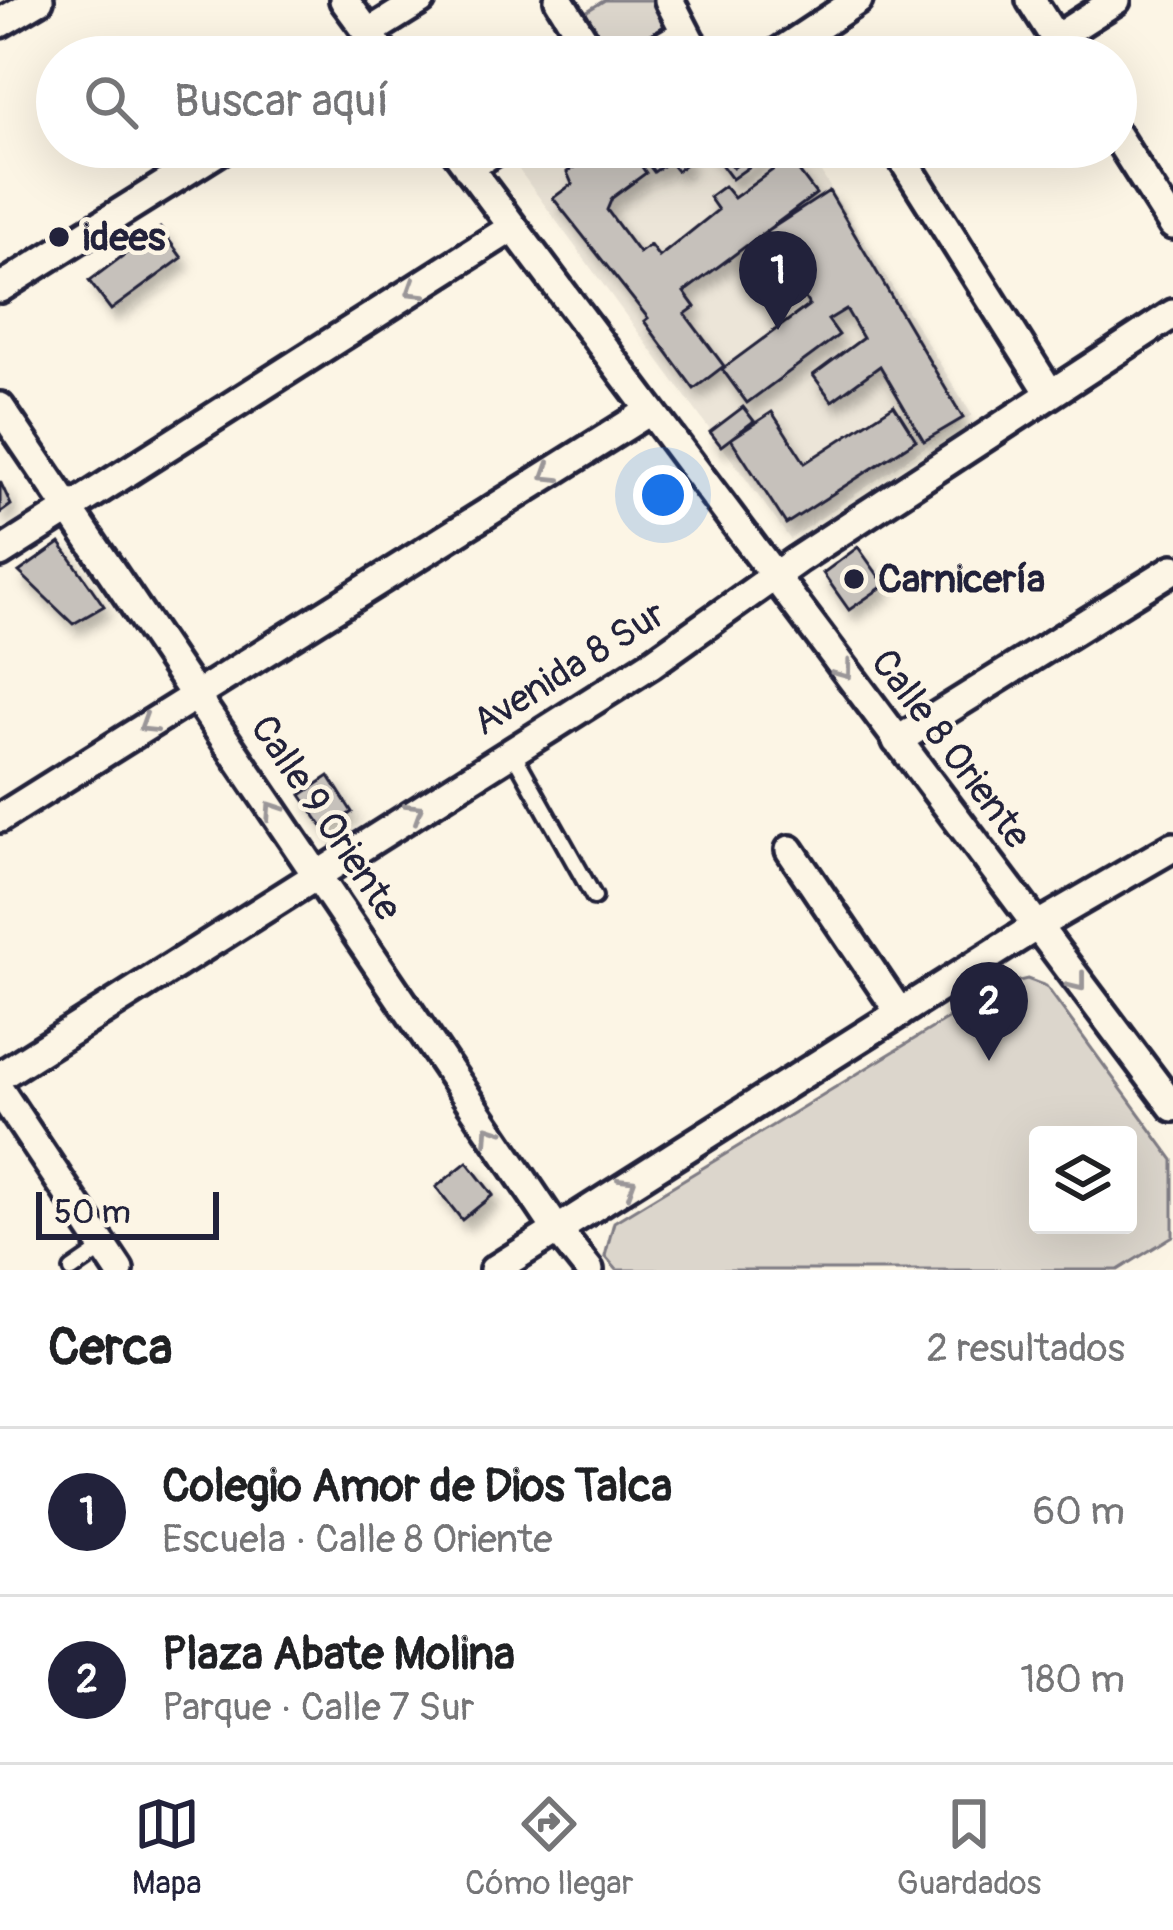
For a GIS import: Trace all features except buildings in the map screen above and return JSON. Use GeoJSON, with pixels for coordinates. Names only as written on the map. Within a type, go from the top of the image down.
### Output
{"type":"FeatureCollection","features":[{"type":"Feature","properties":{"kind":"street"},"geometry":{"type":"LineString","coordinates":[[0,23],[39,0]]}},
{"type":"Feature","properties":{"kind":"street"},"geometry":{"type":"LineString","coordinates":[[344,0],[367,36]]}},
{"type":"Feature","properties":{"kind":"street"},"geometry":{"type":"LineString","coordinates":[[559,0],[581,36]]}},
{"type":"Feature","properties":{"kind":"street"},"geometry":{"type":"LineString","coordinates":[[669,0],[690,36]]}},
{"type":"Feature","properties":{"kind":"street"},"geometry":{"type":"LineString","coordinates":[[1031,0],[1054,36]]}},
{"type":"Feature","properties":{"kind":"street"},"geometry":{"type":"LineString","coordinates":[[1075,36],[1116,0]]}},
{"type":"Feature","properties":{"kind":"street"},"geometry":{"type":"LineString","coordinates":[[385,36],[411,2]]}},
{"type":"Feature","properties":{"kind":"street"},"geometry":{"type":"LineString","coordinates":[[803,36],[853,2]]}},
{"type":"Feature","properties":{"kind":"street"},"geometry":{"type":"LineString","coordinates":[[0,288],[191,168]]}},
{"type":"Feature","properties":{"kind":"street","name":"Calle 8 Oriente"},"geometry":{"type":"LineString","coordinates":[[468,168],[1173,1107]]}},
{"type":"Feature","properties":{"kind":"street"},"geometry":{"type":"LineString","coordinates":[[908,168],[1050,393]]}},
{"type":"Feature","properties":{"kind":"street"},"geometry":{"type":"LineString","coordinates":[[1137,168],[1173,226]]}},
{"type":"Feature","properties":{"kind":"street"},"geometry":{"type":"LineString","coordinates":[[0,553],[513,227]]}},
{"type":"Feature","properties":{"kind":"street","name":"Avenida 8 Sur"},"geometry":{"type":"LineString","coordinates":[[0,1076],[667,653],[1173,314]]}},
{"type":"Feature","properties":{"kind":"street","name":"Calle 9 Oriente"},"geometry":{"type":"LineString","coordinates":[[0,407],[557,1230],[590,1270]]}},
{"type":"Feature","properties":{"kind":"street"},"geometry":{"type":"LineString","coordinates":[[0,818],[648,412]]}},
{"type":"Feature","properties":{"kind":"street"},"geometry":{"type":"LineString","coordinates":[[897,740],[1173,569]]}},
{"type":"Feature","properties":{"kind":"street"},"geometry":{"type":"LineString","coordinates":[[494,1270],[1035,927],[1173,848]]}},
{"type":"Feature","properties":{"kind":"street"},"geometry":{"type":"LineString","coordinates":[[790,850],[900,1013]]}},
{"type":"Feature","properties":{"kind":"street"},"geometry":{"type":"LineString","coordinates":[[0,1091],[112,1259]]}},
{"type":"Feature","properties":{"kind":"lane"},"geometry":{"type":"LineString","coordinates":[[512,751],[594,897]]}},
{"type":"Feature","properties":{"kind":"lane"},"geometry":{"type":"LineString","coordinates":[[72,1270],[112,1259]]}},
{"type":"Feature","properties":{"kind":"shaded area"},"geometry":{"type":"Polygon","coordinates":[[[605,0],[668,0],[680,21],[655,36],[591,36],[579,16],[605,0]]]}},
{"type":"Feature","properties":{"kind":"shaded area"},"geometry":{"type":"Polygon","coordinates":[[[518,168],[818,168],[972,415],[790,539],[518,168]]]}},
{"type":"Feature","properties":{"kind":"shaded area"},"geometry":{"type":"Polygon","coordinates":[[[1027,979],[1046,986],[1173,1160],[1173,1236],[1118,1270],[617,1270],[605,1256],[614,1222],[1003,985],[1027,979]]]}},
{"type":"Feature","properties":{"kind":"place","name":"idees"},"geometry":{"type":"Point","coordinates":[59,237]}},
{"type":"Feature","properties":{"kind":"place","name":"Colegio Amor de Dios Talca"},"geometry":{"type":"Point","coordinates":[778,330]}},
{"type":"Feature","properties":{"kind":"place","name":"Carnicería"},"geometry":{"type":"Point","coordinates":[854,579]}},
{"type":"Feature","properties":{"kind":"place","name":"Plaza Abate Molina"},"geometry":{"type":"Point","coordinates":[989,1061]}}]}
